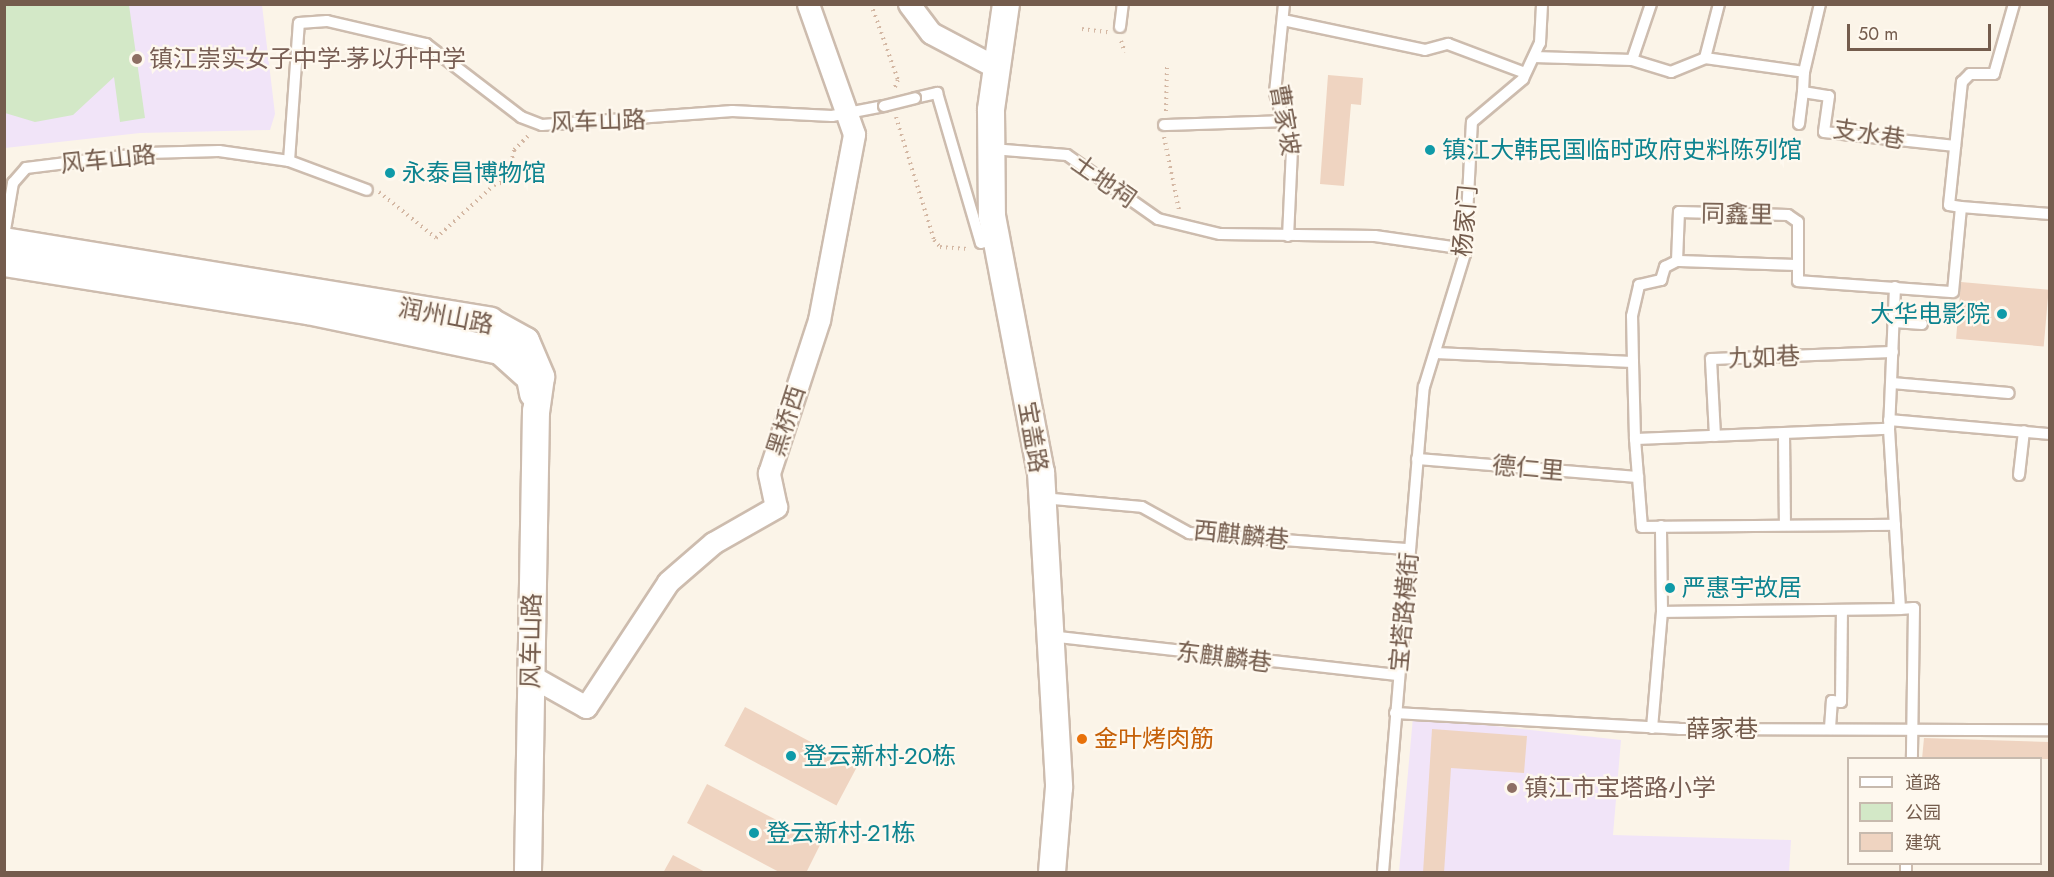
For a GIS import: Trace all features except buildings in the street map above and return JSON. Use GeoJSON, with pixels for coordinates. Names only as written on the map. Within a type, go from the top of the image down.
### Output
{"type":"FeatureCollection","features":[{"type":"Feature","properties":{"kind":"street","name":"黑桥西"},"geometry":{"type":"LineString","coordinates":[[531,676],[586,707],[668,582],[713,543],[776,507],[770,473],[819,320],[854,134],[808,4]]}},
{"type":"Feature","properties":{"kind":"street"},"geometry":{"type":"LineString","coordinates":[[909,4],[932,33],[997,68]]}},
{"type":"Feature","properties":{"kind":"street","name":"宝盖路"},"geometry":{"type":"LineString","coordinates":[[1006,4],[997,68],[991,149],[989,241],[1042,498],[1059,787],[1052,873]]}},
{"type":"Feature","properties":{"kind":"street","name":"润州山路"},"geometry":{"type":"LineString","coordinates":[[4,241],[490,321],[526,341],[535,357],[541,377],[536,411]]}},
{"type":"Feature","properties":{"kind":"street","name":"润州山路"},"geometry":{"type":"LineString","coordinates":[[4,263],[308,311],[500,351],[530,378],[536,411]]}},
{"type":"Feature","properties":{"kind":"street","name":"风车山路"},"geometry":{"type":"LineString","coordinates":[[528,873],[536,411]]}},
{"type":"Feature","properties":{"kind":"lane"},"geometry":{"type":"LineString","coordinates":[[1116,30],[1123,4]]}},
{"type":"Feature","properties":{"kind":"lane","name":"曹家坡"},"geometry":{"type":"LineString","coordinates":[[1284,4],[1275,93],[1283,121],[1294,186],[1288,236]]}},
{"type":"Feature","properties":{"kind":"lane","name":"杨家门"},"geometry":{"type":"LineString","coordinates":[[1435,353],[1466,249],[1472,122],[1525,73],[1534,57],[1542,4]]}},
{"type":"Feature","properties":{"kind":"lane"},"geometry":{"type":"LineString","coordinates":[[1632,60],[1651,4]]}},
{"type":"Feature","properties":{"kind":"lane"},"geometry":{"type":"LineString","coordinates":[[1705,58],[1719,4]]}},
{"type":"Feature","properties":{"kind":"lane"},"geometry":{"type":"LineString","coordinates":[[1799,124],[1804,72],[1820,4]]}},
{"type":"Feature","properties":{"kind":"lane"},"geometry":{"type":"LineString","coordinates":[[2014,4],[1994,74],[1970,74],[1962,82],[1949,205],[2049,214]]}},
{"type":"Feature","properties":{"kind":"lane"},"geometry":{"type":"LineString","coordinates":[[1283,20],[1425,50],[1448,44],[1525,73]]}},
{"type":"Feature","properties":{"kind":"lane","name":"风车山路"},"geometry":{"type":"LineString","coordinates":[[4,236],[13,183],[26,168],[157,153],[219,151],[289,160],[299,23],[327,21],[426,44],[521,117],[550,125],[732,111],[848,113],[889,108],[937,93],[989,241]]}},
{"type":"Feature","properties":{"kind":"lane"},"geometry":{"type":"LineString","coordinates":[[1534,57],[1632,60],[1671,72],[1705,58],[1804,72]]}},
{"type":"Feature","properties":{"kind":"lane","name":"支水巷"},"geometry":{"type":"LineString","coordinates":[[1803,92],[1829,96],[1824,132],[1955,146]]}},
{"type":"Feature","properties":{"kind":"lane"},"geometry":{"type":"LineString","coordinates":[[1164,125],[1283,121]]}},
{"type":"Feature","properties":{"kind":"lane","name":"土地祠"},"geometry":{"type":"LineString","coordinates":[[991,149],[1067,155],[1158,219],[1220,234],[1375,236],[1466,249]]}},
{"type":"Feature","properties":{"kind":"lane"},"geometry":{"type":"LineString","coordinates":[[289,160],[367,190]]}},
{"type":"Feature","properties":{"kind":"lane"},"geometry":{"type":"LineString","coordinates":[[1900,609],[1889,425],[1895,287],[1953,292],[1961,207]]}},
{"type":"Feature","properties":{"kind":"lane","name":"同鑫里"},"geometry":{"type":"LineString","coordinates":[[1798,265],[1677,261],[1678,212],[1788,215],[1798,222],[1798,265],[1798,281],[1895,287]]}},
{"type":"Feature","properties":{"kind":"lane"},"geometry":{"type":"LineString","coordinates":[[1677,261],[1665,267],[1661,280],[1638,285],[1632,316],[1635,440],[1642,526],[1895,525]]}},
{"type":"Feature","properties":{"kind":"lane"},"geometry":{"type":"LineString","coordinates":[[1894,322],[1922,324]]}},
{"type":"Feature","properties":{"kind":"lane","name":"九如巷"},"geometry":{"type":"LineString","coordinates":[[1714,436],[1711,359],[1893,352]]}},
{"type":"Feature","properties":{"kind":"lane"},"geometry":{"type":"LineString","coordinates":[[1435,353],[1633,362]]}},
{"type":"Feature","properties":{"kind":"lane","name":"宝塔路横街"},"geometry":{"type":"LineString","coordinates":[[1383,873],[1424,387],[1435,353]]}},
{"type":"Feature","properties":{"kind":"lane"},"geometry":{"type":"LineString","coordinates":[[1892,383],[2008,393]]}},
{"type":"Feature","properties":{"kind":"lane"},"geometry":{"type":"LineString","coordinates":[[1635,440],[1784,434],[1889,425],[2049,434]]}},
{"type":"Feature","properties":{"kind":"lane"},"geometry":{"type":"LineString","coordinates":[[2019,475],[2024,431]]}},
{"type":"Feature","properties":{"kind":"lane"},"geometry":{"type":"LineString","coordinates":[[1784,434],[1785,524]]}},
{"type":"Feature","properties":{"kind":"lane","name":"德仁里"},"geometry":{"type":"LineString","coordinates":[[1418,459],[1638,477]]}},
{"type":"Feature","properties":{"kind":"lane","name":"西麒麟巷"},"geometry":{"type":"LineString","coordinates":[[1042,498],[1142,507],[1189,533],[1409,549]]}},
{"type":"Feature","properties":{"kind":"lane"},"geometry":{"type":"LineString","coordinates":[[1652,728],[1662,612],[1661,526]]}},
{"type":"Feature","properties":{"kind":"lane"},"geometry":{"type":"LineString","coordinates":[[1662,612],[1914,609],[1912,757]]}},
{"type":"Feature","properties":{"kind":"lane"},"geometry":{"type":"LineString","coordinates":[[1830,728],[1832,701],[1841,702],[1842,611]]}},
{"type":"Feature","properties":{"kind":"lane","name":"东麒麟巷"},"geometry":{"type":"LineString","coordinates":[[1050,636],[1399,675]]}},
{"type":"Feature","properties":{"kind":"lane","name":"薛家巷"},"geometry":{"type":"LineString","coordinates":[[1395,713],[1652,728],[1914,727],[2049,730]]}},
{"type":"Feature","properties":{"kind":"path"},"geometry":{"type":"LineString","coordinates":[[870,4],[898,80],[892,94]]}},
{"type":"Feature","properties":{"kind":"path"},"geometry":{"type":"LineString","coordinates":[[1083,29],[1116,30]]}},
{"type":"Feature","properties":{"kind":"path","name":"土地祠"},"geometry":{"type":"LineString","coordinates":[[1167,66],[1164,125],[1178,223]]}},
{"type":"Feature","properties":{"kind":"path"},"geometry":{"type":"LineString","coordinates":[[889,108],[934,240],[940,247],[974,250],[989,241]]}},
{"type":"Feature","properties":{"kind":"path"},"geometry":{"type":"LineString","coordinates":[[367,190],[377,190],[436,238],[494,185],[507,181],[514,150],[534,129],[546,132],[550,125]]}},
{"type":"Feature","properties":{"kind":"shaded area","name":"镇江崇实女子中学-茅以升中学"},"geometry":{"type":"Polygon","coordinates":[[[4,5],[262,5],[275,114],[270,130],[140,133],[5,148],[4,5]]]}},
{"type":"Feature","properties":{"kind":"shaded area","name":"镇江市宝塔路小学"},"geometry":{"type":"Polygon","coordinates":[[[1413,717],[1621,740],[1613,835],[1791,840],[1789,872],[1399,872],[1413,717]]]}},
{"type":"Feature","properties":{"kind":"green space"},"geometry":{"type":"Polygon","coordinates":[[[5,4],[129,5],[145,118],[120,122],[114,77],[73,115],[35,122],[5,113],[5,4]]]}},
{"type":"Feature","properties":{"kind":"place","name":"镇江崇实女子中学-茅以升中学"},"geometry":{"type":"Point","coordinates":[137,59]}},
{"type":"Feature","properties":{"kind":"place","name":"镇江大韩民国临时政府史料陈列馆"},"geometry":{"type":"Point","coordinates":[1430,150]}},
{"type":"Feature","properties":{"kind":"place","name":"永泰昌博物馆"},"geometry":{"type":"Point","coordinates":[390,173]}},
{"type":"Feature","properties":{"kind":"place","name":"大华电影院"},"geometry":{"type":"Point","coordinates":[2002,314]}},
{"type":"Feature","properties":{"kind":"place","name":"严惠宇故居"},"geometry":{"type":"Point","coordinates":[1670,588]}},
{"type":"Feature","properties":{"kind":"place","name":"金叶烤肉筋"},"geometry":{"type":"Point","coordinates":[1082,739]}},
{"type":"Feature","properties":{"kind":"place","name":"登云新村-20栋"},"geometry":{"type":"Point","coordinates":[791,756]}},
{"type":"Feature","properties":{"kind":"place","name":"镇江市宝塔路小学"},"geometry":{"type":"Point","coordinates":[1512,788]}},
{"type":"Feature","properties":{"kind":"place","name":"登云新村-21栋"},"geometry":{"type":"Point","coordinates":[754,833]}}]}
